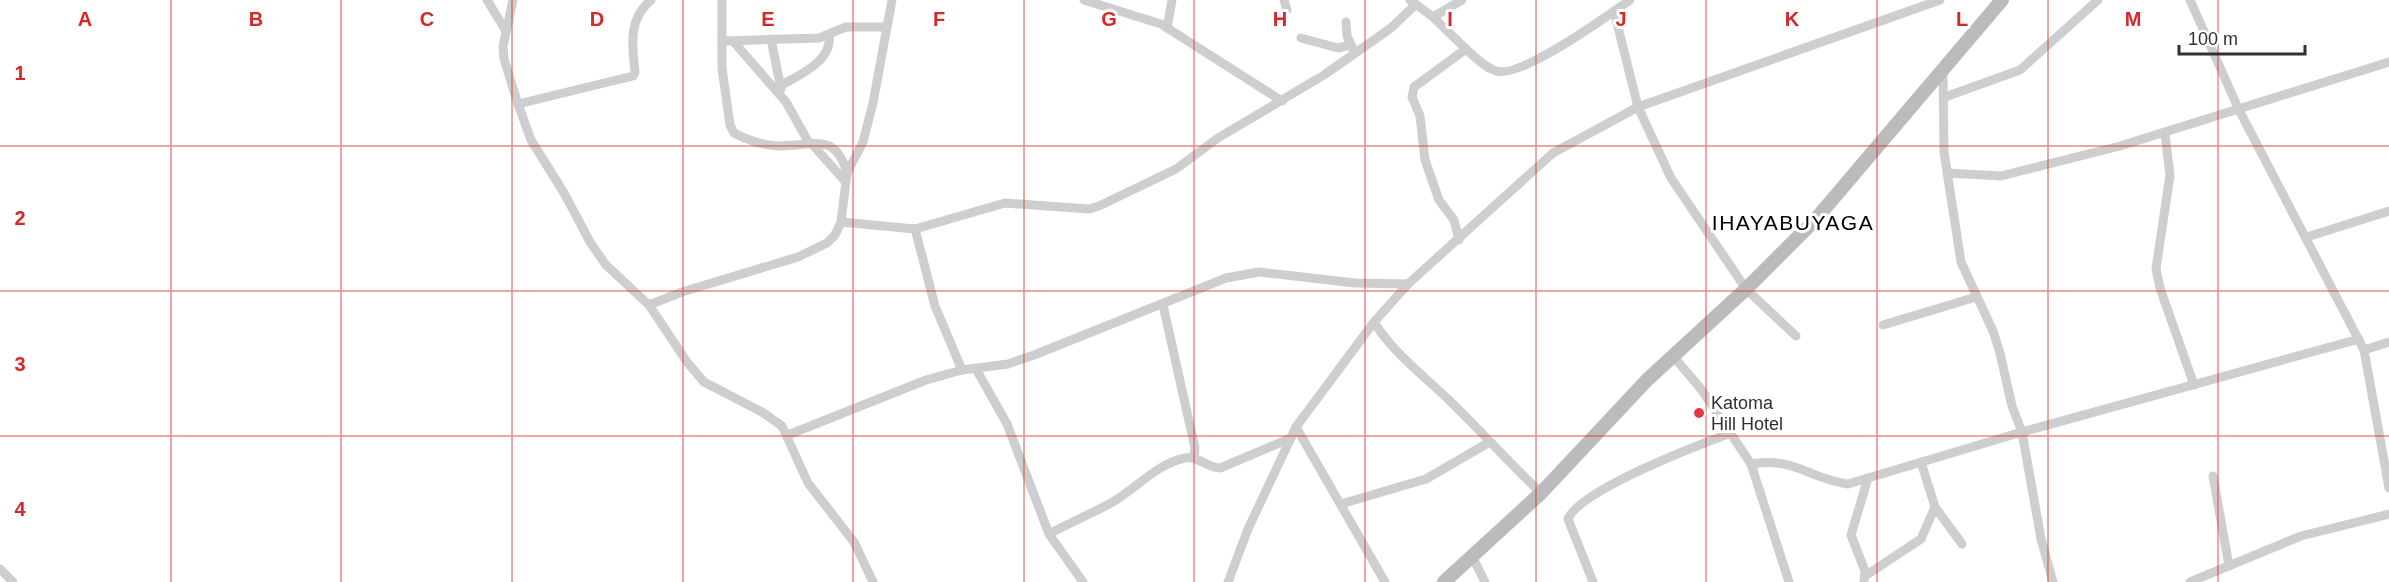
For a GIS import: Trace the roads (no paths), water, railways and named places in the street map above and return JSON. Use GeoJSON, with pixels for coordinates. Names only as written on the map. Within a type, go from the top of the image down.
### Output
{"type":"FeatureCollection","features":[{"type":"Feature","properties":{"kind":"main road"},"geometry":{"type":"LineString","coordinates":[[1444,582],[1541,493],[1673,356],[1746,289],[1815,220],[2002,0]]}},
{"type":"Feature","properties":{"kind":"street"},"geometry":{"type":"LineString","coordinates":[[487,0],[506,31]]}},
{"type":"Feature","properties":{"kind":"street"},"geometry":{"type":"LineString","coordinates":[[513,0],[506,31],[504,59],[518,104],[531,140],[564,193],[590,242],[606,265],[649,305],[704,382],[762,412],[782,426],[808,483],[854,542],[873,582]]}},
{"type":"Feature","properties":{"kind":"street"},"geometry":{"type":"LineString","coordinates":[[518,104],[633,76],[632,31],[642,9],[651,0]]}},
{"type":"Feature","properties":{"kind":"street"},"geometry":{"type":"LineString","coordinates":[[722,0],[726,107],[734,133],[772,146],[826,144],[836,148],[846,177]]}},
{"type":"Feature","properties":{"kind":"street"},"geometry":{"type":"LineString","coordinates":[[649,305],[682,292],[798,257],[827,243],[835,235],[841,222],[846,177],[863,142],[873,104],[892,0]]}},
{"type":"Feature","properties":{"kind":"street"},"geometry":{"type":"LineString","coordinates":[[1084,0],[1167,28],[1282,101]]}},
{"type":"Feature","properties":{"kind":"street"},"geometry":{"type":"LineString","coordinates":[[1167,28],[1172,0]]}},
{"type":"Feature","properties":{"kind":"street"},"geometry":{"type":"LineString","coordinates":[[1284,0],[1287,10]]}},
{"type":"Feature","properties":{"kind":"street"},"geometry":{"type":"LineString","coordinates":[[1433,17],[1462,0]]}},
{"type":"Feature","properties":{"kind":"street"},"geometry":{"type":"LineString","coordinates":[[841,222],[915,230],[1005,203],[1089,209],[1099,207],[1176,169],[1218,138],[1356,54],[1391,28],[1413,3],[1433,17],[1481,63],[1497,71],[1519,69],[1630,0]]}},
{"type":"Feature","properties":{"kind":"street"},"geometry":{"type":"LineString","coordinates":[[1228,582],[1248,529],[1296,427],[1374,322],[1408,284],[1554,153],[1638,107],[1940,0]]}},
{"type":"Feature","properties":{"kind":"street"},"geometry":{"type":"LineString","coordinates":[[1946,97],[2020,70],[2098,0]]}},
{"type":"Feature","properties":{"kind":"street"},"geometry":{"type":"LineString","coordinates":[[2190,0],[2239,110],[2364,350],[2389,488]]}},
{"type":"Feature","properties":{"kind":"street"},"geometry":{"type":"LineString","coordinates":[[1614,11],[1638,107],[1671,178],[1746,289],[1796,336]]}},
{"type":"Feature","properties":{"kind":"street"},"geometry":{"type":"LineString","coordinates":[[1346,22],[1350,45],[1356,54]]}},
{"type":"Feature","properties":{"kind":"street"},"geometry":{"type":"LineString","coordinates":[[722,41],[819,38],[846,27],[887,27]]}},
{"type":"Feature","properties":{"kind":"street"},"geometry":{"type":"LineString","coordinates":[[780,86],[826,56],[830,45],[829,35]]}},
{"type":"Feature","properties":{"kind":"street"},"geometry":{"type":"LineString","coordinates":[[1301,38],[1338,48],[1350,45]]}},
{"type":"Feature","properties":{"kind":"street"},"geometry":{"type":"LineString","coordinates":[[771,39],[781,98]]}},
{"type":"Feature","properties":{"kind":"street"},"geometry":{"type":"LineString","coordinates":[[733,40],[793,113],[810,143],[846,177]]}},
{"type":"Feature","properties":{"kind":"street"},"geometry":{"type":"LineString","coordinates":[[1459,240],[1454,220],[1439,200],[1425,160],[1420,116],[1412,92],[1466,49]]}},
{"type":"Feature","properties":{"kind":"street"},"geometry":{"type":"LineString","coordinates":[[1947,173],[2001,176],[2165,134],[2389,62]]}},
{"type":"Feature","properties":{"kind":"street"},"geometry":{"type":"LineString","coordinates":[[1943,68],[1946,97],[1943,131],[1961,262],[1993,331],[2012,406],[2022,432],[2041,539],[2053,582]]}},
{"type":"Feature","properties":{"kind":"street"},"geometry":{"type":"LineString","coordinates":[[2165,134],[2170,175],[2157,243],[2156,268],[2160,288],[2194,385]]}},
{"type":"Feature","properties":{"kind":"street"},"geometry":{"type":"LineString","coordinates":[[2307,237],[2389,212]]}},
{"type":"Feature","properties":{"kind":"street"},"geometry":{"type":"LineString","coordinates":[[915,230],[935,306],[962,370]]}},
{"type":"Feature","properties":{"kind":"street"},"geometry":{"type":"LineString","coordinates":[[788,435],[836,418],[900,390],[962,370],[1008,364],[1034,356],[1226,278],[1259,272],[1354,283],[1408,284]]}},
{"type":"Feature","properties":{"kind":"street"},"geometry":{"type":"LineString","coordinates":[[1883,326],[1976,297]]}},
{"type":"Feature","properties":{"kind":"street"},"geometry":{"type":"LineString","coordinates":[[1163,305],[1195,448],[1194,458]]}},
{"type":"Feature","properties":{"kind":"street"},"geometry":{"type":"LineString","coordinates":[[1374,322],[1398,354],[1450,401],[1488,443],[1541,493]]}},
{"type":"Feature","properties":{"kind":"street"},"geometry":{"type":"LineString","coordinates":[[1751,464],[1784,462],[1828,481],[1848,484],[2022,432],[2359,339]]}},
{"type":"Feature","properties":{"kind":"street"},"geometry":{"type":"LineString","coordinates":[[2364,350],[2389,342]]}},
{"type":"Feature","properties":{"kind":"street"},"geometry":{"type":"LineString","coordinates":[[1673,356],[1701,389],[1751,464],[1789,582]]}},
{"type":"Feature","properties":{"kind":"street"},"geometry":{"type":"LineString","coordinates":[[976,369],[1007,424],[1049,534],[1083,582]]}},
{"type":"Feature","properties":{"kind":"street"},"geometry":{"type":"LineString","coordinates":[[1296,427],[1385,582]]}},
{"type":"Feature","properties":{"kind":"street"},"geometry":{"type":"LineString","coordinates":[[1593,582],[1569,519],[1572,509],[1614,484],[1690,448],[1731,433]]}},
{"type":"Feature","properties":{"kind":"street"},"geometry":{"type":"LineString","coordinates":[[1049,534],[1111,503],[1147,476],[1181,459],[1194,458],[1208,466],[1220,468],[1291,438]]}},
{"type":"Feature","properties":{"kind":"street"},"geometry":{"type":"LineString","coordinates":[[1341,504],[1426,479],[1488,443]]}},
{"type":"Feature","properties":{"kind":"street"},"geometry":{"type":"LineString","coordinates":[[1921,462],[1935,507],[1962,544]]}},
{"type":"Feature","properties":{"kind":"street"},"geometry":{"type":"LineString","coordinates":[[2213,476],[2229,566]]}},
{"type":"Feature","properties":{"kind":"street"},"geometry":{"type":"LineString","coordinates":[[1868,478],[1851,535],[1864,579],[1921,539],[1935,507]]}},
{"type":"Feature","properties":{"kind":"street"},"geometry":{"type":"LineString","coordinates":[[2190,582],[2301,536],[2389,514]]}},
{"type":"Feature","properties":{"kind":"street"},"geometry":{"type":"LineString","coordinates":[[1472,556],[1485,582]]}},
{"type":"Feature","properties":{"kind":"street"},"geometry":{"type":"LineString","coordinates":[[0,569],[13,582]]}},
{"type":"Feature","properties":{"kind":"place","name":"Katoma Hill Hotel"},"geometry":{"type":"Point","coordinates":[1699,413]}},
{"type":"Feature","properties":{"kind":"district","name":"IHAYABUYAGA"},"geometry":{"type":"Point","coordinates":[1793,222]}}]}
